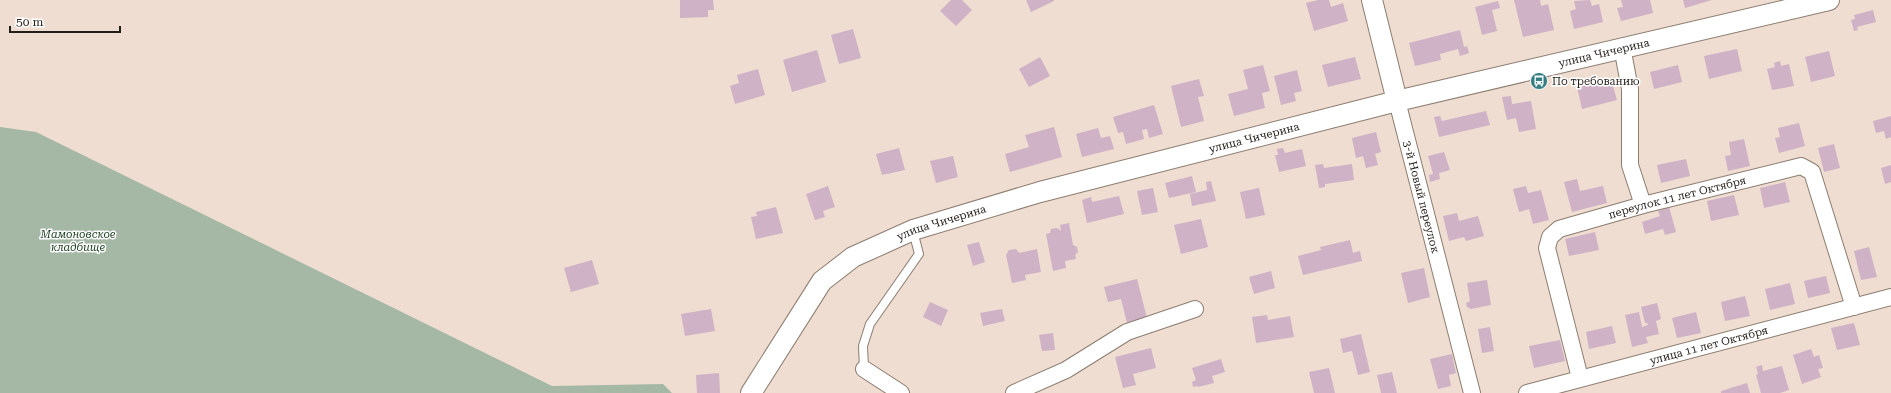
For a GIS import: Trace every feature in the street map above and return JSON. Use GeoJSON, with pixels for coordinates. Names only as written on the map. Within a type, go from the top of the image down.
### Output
{"type":"FeatureCollection","features":[{"type":"Feature","properties":{"kind":"street","name":"3-й Новый переулок"},"geometry":{"type":"LineString","coordinates":[[1372,0],[1472,393]]}},
{"type":"Feature","properties":{"kind":"street","name":"улица Чичерина"},"geometry":{"type":"LineString","coordinates":[[751,393],[822,281],[853,257],[913,230],[1040,192],[1397,101],[1622,47],[1829,0]]}},
{"type":"Feature","properties":{"kind":"street"},"geometry":{"type":"LineString","coordinates":[[1622,47],[1630,89],[1630,165],[1643,206]]}},
{"type":"Feature","properties":{"kind":"street","name":"переулок 11 лет Октября"},"geometry":{"type":"LineString","coordinates":[[1580,378],[1547,248],[1550,237],[1559,229],[1643,206],[1801,166],[1812,172],[1854,306]]}},
{"type":"Feature","properties":{"kind":"street","name":"улица 11 лет Октября"},"geometry":{"type":"LineString","coordinates":[[1527,393],[1891,297]]}},
{"type":"Feature","properties":{"kind":"street"},"geometry":{"type":"LineString","coordinates":[[1014,393],[1066,370],[1127,332],[1195,309]]}},
{"type":"Feature","properties":{"kind":"street"},"geometry":{"type":"LineString","coordinates":[[864,369],[901,393]]}},
{"type":"Feature","properties":{"kind":"lane"},"geometry":{"type":"LineString","coordinates":[[864,369],[863,346],[870,324],[919,254],[913,230]]}},
{"type":"Feature","properties":{"kind":"green space","name":"Мамоновское кладбище"},"geometry":{"type":"Polygon","coordinates":[[[0,127],[36,132],[552,386],[663,384],[672,393],[0,393],[0,127]]]}},
{"type":"Feature","properties":{"kind":"building"},"geometry":{"type":"Polygon","coordinates":[[[680,0],[713,0],[714,10],[708,10],[708,17],[680,18],[680,0]]]}},
{"type":"Feature","properties":{"kind":"building"},"geometry":{"type":"Polygon","coordinates":[[[951,0],[962,0],[972,10],[956,26],[940,11],[951,0]]]}},
{"type":"Feature","properties":{"kind":"building"},"geometry":{"type":"Polygon","coordinates":[[[1026,0],[1054,0],[1054,1],[1031,12],[1026,0]]]}},
{"type":"Feature","properties":{"kind":"building"},"geometry":{"type":"Polygon","coordinates":[[[1318,0],[1329,0],[1331,7],[1343,3],[1348,21],[1314,31],[1306,3],[1318,0]]]}},
{"type":"Feature","properties":{"kind":"building"},"geometry":{"type":"Polygon","coordinates":[[[1514,0],[1540,0],[1541,6],[1548,4],[1554,30],[1523,37],[1514,0]]]}},
{"type":"Feature","properties":{"kind":"building"},"geometry":{"type":"Polygon","coordinates":[[[1590,0],[1592,6],[1599,4],[1603,22],[1574,29],[1570,11],[1576,9],[1574,1],[1590,0]]]}},
{"type":"Feature","properties":{"kind":"building"},"geometry":{"type":"Polygon","coordinates":[[[1621,0],[1650,0],[1653,13],[1621,21],[1617,8],[1623,7],[1621,0]]]}},
{"type":"Feature","properties":{"kind":"building"},"geometry":{"type":"Polygon","coordinates":[[[1683,0],[1712,0],[1685,8],[1683,0]]]}},
{"type":"Feature","properties":{"kind":"building"},"geometry":{"type":"Polygon","coordinates":[[[1498,1],[1500,8],[1492,10],[1497,31],[1482,35],[1475,7],[1498,1]]]}},
{"type":"Feature","properties":{"kind":"building"},"geometry":{"type":"Polygon","coordinates":[[[1873,10],[1876,22],[1857,27],[1858,30],[1854,31],[1851,20],[1855,19],[1854,15],[1873,10]]]}},
{"type":"Feature","properties":{"kind":"building"},"geometry":{"type":"Polygon","coordinates":[[[853,29],[861,58],[839,64],[831,35],[853,29]]]}},
{"type":"Feature","properties":{"kind":"building"},"geometry":{"type":"Polygon","coordinates":[[[1460,30],[1464,47],[1467,46],[1469,53],[1460,56],[1458,49],[1440,54],[1441,60],[1415,66],[1409,43],[1460,30]]]}},
{"type":"Feature","properties":{"kind":"building"},"geometry":{"type":"Polygon","coordinates":[[[1737,49],[1742,71],[1709,79],[1704,56],[1737,49]]]}},
{"type":"Feature","properties":{"kind":"building"},"geometry":{"type":"Polygon","coordinates":[[[817,50],[826,82],[792,92],[783,60],[817,50]]]}},
{"type":"Feature","properties":{"kind":"building"},"geometry":{"type":"Polygon","coordinates":[[[1829,51],[1835,76],[1811,82],[1805,57],[1829,51]]]}},
{"type":"Feature","properties":{"kind":"building"},"geometry":{"type":"Polygon","coordinates":[[[1040,57],[1050,76],[1029,87],[1019,69],[1040,57]]]}},
{"type":"Feature","properties":{"kind":"building"},"geometry":{"type":"Polygon","coordinates":[[[1355,57],[1361,79],[1328,87],[1322,65],[1355,57]]]}},
{"type":"Feature","properties":{"kind":"building"},"geometry":{"type":"Polygon","coordinates":[[[1780,61],[1781,66],[1789,64],[1794,86],[1772,90],[1767,69],[1775,67],[1774,63],[1780,61]]]}},
{"type":"Feature","properties":{"kind":"building"},"geometry":{"type":"Polygon","coordinates":[[[1263,65],[1270,91],[1262,93],[1265,108],[1234,116],[1228,94],[1248,89],[1243,70],[1263,65]]]}},
{"type":"Feature","properties":{"kind":"building"},"geometry":{"type":"Polygon","coordinates":[[[1678,65],[1682,82],[1654,89],[1650,72],[1678,65]]]}},
{"type":"Feature","properties":{"kind":"building"},"geometry":{"type":"Polygon","coordinates":[[[758,69],[765,95],[735,104],[730,86],[739,83],[737,75],[758,69]]]}},
{"type":"Feature","properties":{"kind":"building"},"geometry":{"type":"Polygon","coordinates":[[[1297,70],[1302,91],[1294,93],[1296,101],[1281,105],[1274,76],[1297,70]]]}},
{"type":"Feature","properties":{"kind":"building"},"geometry":{"type":"Polygon","coordinates":[[[1199,79],[1204,96],[1198,97],[1204,121],[1181,127],[1171,86],[1199,79]]]}},
{"type":"Feature","properties":{"kind":"building"},"geometry":{"type":"Polygon","coordinates":[[[1611,79],[1617,100],[1582,109],[1577,87],[1611,79]]]}},
{"type":"Feature","properties":{"kind":"building"},"geometry":{"type":"Polygon","coordinates":[[[1511,96],[1512,104],[1531,101],[1536,129],[1519,132],[1516,118],[1507,120],[1502,97],[1511,96]]]}},
{"type":"Feature","properties":{"kind":"building"},"geometry":{"type":"Polygon","coordinates":[[[1154,105],[1163,134],[1149,138],[1147,129],[1142,130],[1144,139],[1126,144],[1123,132],[1118,133],[1113,117],[1154,105]]]}},
{"type":"Feature","properties":{"kind":"building"},"geometry":{"type":"Polygon","coordinates":[[[1486,111],[1490,125],[1439,137],[1434,117],[1440,116],[1442,121],[1486,111]]]}},
{"type":"Feature","properties":{"kind":"building"},"geometry":{"type":"Polygon","coordinates":[[[1891,116],[1891,137],[1886,139],[1884,131],[1876,133],[1873,121],[1891,116]]]}},
{"type":"Feature","properties":{"kind":"building"},"geometry":{"type":"Polygon","coordinates":[[[1799,123],[1805,146],[1779,153],[1775,138],[1780,137],[1778,128],[1799,123]]]}},
{"type":"Feature","properties":{"kind":"building"},"geometry":{"type":"Polygon","coordinates":[[[1054,127],[1062,157],[1010,172],[1005,154],[1029,147],[1025,135],[1054,127]]]}},
{"type":"Feature","properties":{"kind":"building"},"geometry":{"type":"Polygon","coordinates":[[[1098,128],[1101,138],[1110,136],[1114,149],[1082,157],[1076,134],[1098,128]]]}},
{"type":"Feature","properties":{"kind":"building"},"geometry":{"type":"Polygon","coordinates":[[[1376,132],[1381,152],[1375,154],[1378,165],[1366,168],[1363,156],[1356,158],[1352,138],[1376,132]]]}},
{"type":"Feature","properties":{"kind":"building"},"geometry":{"type":"Polygon","coordinates":[[[1744,139],[1750,166],[1728,171],[1725,156],[1731,155],[1729,142],[1744,139]]]}},
{"type":"Feature","properties":{"kind":"building"},"geometry":{"type":"Polygon","coordinates":[[[1834,144],[1840,168],[1824,172],[1818,148],[1834,144]]]}},
{"type":"Feature","properties":{"kind":"building"},"geometry":{"type":"Polygon","coordinates":[[[899,148],[905,170],[882,175],[876,154],[899,148]]]}},
{"type":"Feature","properties":{"kind":"building"},"geometry":{"type":"Polygon","coordinates":[[[1283,148],[1285,153],[1302,149],[1306,166],[1279,172],[1275,155],[1278,155],[1277,149],[1283,148]]]}},
{"type":"Feature","properties":{"kind":"building"},"geometry":{"type":"Polygon","coordinates":[[[1444,152],[1450,170],[1439,173],[1440,179],[1430,182],[1429,175],[1433,174],[1428,156],[1444,152]]]}},
{"type":"Feature","properties":{"kind":"building"},"geometry":{"type":"Polygon","coordinates":[[[953,156],[958,177],[936,183],[930,161],[953,156]]]}},
{"type":"Feature","properties":{"kind":"building"},"geometry":{"type":"Polygon","coordinates":[[[1686,159],[1690,176],[1661,183],[1657,165],[1686,159]]]}},
{"type":"Feature","properties":{"kind":"building"},"geometry":{"type":"Polygon","coordinates":[[[1323,164],[1324,168],[1352,164],[1354,180],[1325,184],[1325,187],[1319,188],[1315,165],[1323,164]]]}},
{"type":"Feature","properties":{"kind":"building"},"geometry":{"type":"Polygon","coordinates":[[[1891,165],[1891,182],[1885,184],[1881,168],[1891,165]]]}},
{"type":"Feature","properties":{"kind":"building"},"geometry":{"type":"Polygon","coordinates":[[[1192,176],[1196,192],[1169,198],[1165,183],[1192,176]]]}},
{"type":"Feature","properties":{"kind":"building"},"geometry":{"type":"Polygon","coordinates":[[[1577,179],[1580,191],[1603,186],[1607,203],[1572,212],[1564,182],[1577,179]]]}},
{"type":"Feature","properties":{"kind":"building"},"geometry":{"type":"Polygon","coordinates":[[[1211,181],[1216,201],[1192,206],[1190,194],[1207,190],[1206,182],[1211,181]]]}},
{"type":"Feature","properties":{"kind":"building"},"geometry":{"type":"Polygon","coordinates":[[[1785,182],[1790,202],[1764,208],[1760,188],[1785,182]]]}},
{"type":"Feature","properties":{"kind":"building"},"geometry":{"type":"Polygon","coordinates":[[[828,186],[835,207],[823,211],[825,217],[815,220],[806,194],[828,186]]]}},
{"type":"Feature","properties":{"kind":"building"},"geometry":{"type":"Polygon","coordinates":[[[1526,186],[1528,193],[1541,190],[1549,220],[1533,224],[1529,209],[1519,212],[1513,189],[1526,186]]]}},
{"type":"Feature","properties":{"kind":"building"},"geometry":{"type":"Polygon","coordinates":[[[1153,188],[1158,212],[1142,215],[1137,191],[1153,188]]]}},
{"type":"Feature","properties":{"kind":"building"},"geometry":{"type":"Polygon","coordinates":[[[1259,188],[1265,215],[1246,219],[1240,192],[1259,188]]]}},
{"type":"Feature","properties":{"kind":"building"},"geometry":{"type":"Polygon","coordinates":[[[1734,195],[1739,215],[1711,221],[1707,201],[1734,195]]]}},
{"type":"Feature","properties":{"kind":"building"},"geometry":{"type":"Polygon","coordinates":[[[1119,196],[1124,214],[1087,223],[1082,200],[1091,197],[1092,202],[1119,196]]]}},
{"type":"Feature","properties":{"kind":"building"},"geometry":{"type":"Polygon","coordinates":[[[776,207],[783,233],[756,239],[751,217],[757,216],[756,212],[776,207]]]}},
{"type":"Feature","properties":{"kind":"building"},"geometry":{"type":"Polygon","coordinates":[[[1669,207],[1676,232],[1665,235],[1663,229],[1645,234],[1642,222],[1660,216],[1658,211],[1669,207]]]}},
{"type":"Feature","properties":{"kind":"building"},"geometry":{"type":"Polygon","coordinates":[[[1457,213],[1459,221],[1478,216],[1484,236],[1466,241],[1464,237],[1449,241],[1443,216],[1457,213]]]}},
{"type":"Feature","properties":{"kind":"building"},"geometry":{"type":"Polygon","coordinates":[[[1201,219],[1208,247],[1181,254],[1174,225],[1201,219]]]}},
{"type":"Feature","properties":{"kind":"building"},"geometry":{"type":"Polygon","coordinates":[[[1069,223],[1073,245],[1077,247],[1078,252],[1075,255],[1076,259],[1065,261],[1066,268],[1053,271],[1046,234],[1050,233],[1051,229],[1057,228],[1061,231],[1060,225],[1069,223]]]}},
{"type":"Feature","properties":{"kind":"building"},"geometry":{"type":"Polygon","coordinates":[[[1595,232],[1599,250],[1569,256],[1565,239],[1595,232]]]}},
{"type":"Feature","properties":{"kind":"building"},"geometry":{"type":"Polygon","coordinates":[[[1350,240],[1353,253],[1360,251],[1362,261],[1303,275],[1298,256],[1321,250],[1320,247],[1350,240]]]}},
{"type":"Feature","properties":{"kind":"building"},"geometry":{"type":"Polygon","coordinates":[[[979,242],[985,262],[973,266],[967,245],[979,242]]]}},
{"type":"Feature","properties":{"kind":"building"},"geometry":{"type":"Polygon","coordinates":[[[1869,247],[1877,277],[1861,280],[1854,251],[1869,247]]]}},
{"type":"Feature","properties":{"kind":"building"},"geometry":{"type":"Polygon","coordinates":[[[1016,249],[1019,253],[1037,249],[1041,272],[1025,275],[1026,280],[1012,283],[1006,255],[1009,250],[1016,249]]]}},
{"type":"Feature","properties":{"kind":"building"},"geometry":{"type":"Polygon","coordinates":[[[592,260],[599,284],[571,292],[564,268],[592,260]]]}},
{"type":"Feature","properties":{"kind":"building"},"geometry":{"type":"Polygon","coordinates":[[[1424,268],[1430,297],[1408,303],[1401,273],[1424,268]]]}},
{"type":"Feature","properties":{"kind":"building"},"geometry":{"type":"Polygon","coordinates":[[[1271,271],[1275,288],[1254,294],[1249,277],[1271,271]]]}},
{"type":"Feature","properties":{"kind":"building"},"geometry":{"type":"Polygon","coordinates":[[[1826,276],[1830,293],[1808,298],[1804,281],[1826,276]]]}},
{"type":"Feature","properties":{"kind":"building"},"geometry":{"type":"Polygon","coordinates":[[[1137,279],[1147,318],[1127,323],[1121,299],[1108,302],[1104,287],[1137,279]]]}},
{"type":"Feature","properties":{"kind":"building"},"geometry":{"type":"Polygon","coordinates":[[[1487,280],[1491,305],[1471,309],[1467,307],[1466,303],[1470,301],[1467,283],[1487,280]]]}},
{"type":"Feature","properties":{"kind":"building"},"geometry":{"type":"Polygon","coordinates":[[[1790,283],[1795,304],[1770,310],[1765,289],[1790,283]]]}},
{"type":"Feature","properties":{"kind":"building"},"geometry":{"type":"Polygon","coordinates":[[[1745,296],[1750,316],[1725,321],[1721,302],[1745,296]]]}},
{"type":"Feature","properties":{"kind":"building"},"geometry":{"type":"Polygon","coordinates":[[[930,302],[948,310],[941,326],[923,317],[930,302]]]}},
{"type":"Feature","properties":{"kind":"building"},"geometry":{"type":"Polygon","coordinates":[[[1657,303],[1661,319],[1656,321],[1659,334],[1646,337],[1648,343],[1632,347],[1625,315],[1639,312],[1642,327],[1648,325],[1645,323],[1641,307],[1657,303]]]}},
{"type":"Feature","properties":{"kind":"building"},"geometry":{"type":"Polygon","coordinates":[[[711,309],[715,331],[685,336],[681,314],[711,309]]]}},
{"type":"Feature","properties":{"kind":"building"},"geometry":{"type":"Polygon","coordinates":[[[1002,309],[1005,321],[983,326],[980,313],[1002,309]]]}},
{"type":"Feature","properties":{"kind":"building"},"geometry":{"type":"Polygon","coordinates":[[[1696,312],[1701,333],[1677,338],[1672,318],[1696,312]]]}},
{"type":"Feature","properties":{"kind":"building"},"geometry":{"type":"Polygon","coordinates":[[[1267,315],[1268,320],[1290,316],[1294,337],[1256,343],[1252,317],[1267,315]]]}},
{"type":"Feature","properties":{"kind":"building"},"geometry":{"type":"Polygon","coordinates":[[[1854,323],[1860,345],[1837,350],[1831,328],[1854,323]]]}},
{"type":"Feature","properties":{"kind":"building"},"geometry":{"type":"Polygon","coordinates":[[[1612,326],[1616,343],[1589,349],[1586,332],[1612,326]]]}},
{"type":"Feature","properties":{"kind":"building"},"geometry":{"type":"Polygon","coordinates":[[[1490,327],[1494,351],[1482,353],[1478,329],[1490,327]]]}},
{"type":"Feature","properties":{"kind":"building"},"geometry":{"type":"Polygon","coordinates":[[[1053,333],[1055,350],[1042,351],[1039,335],[1053,333]]]}},
{"type":"Feature","properties":{"kind":"building"},"geometry":{"type":"Polygon","coordinates":[[[1361,334],[1370,372],[1358,375],[1352,351],[1343,353],[1340,339],[1361,334]]]}},
{"type":"Feature","properties":{"kind":"building"},"geometry":{"type":"Polygon","coordinates":[[[1560,340],[1565,361],[1534,368],[1529,346],[1560,340]]]}},
{"type":"Feature","properties":{"kind":"building"},"geometry":{"type":"Polygon","coordinates":[[[1151,348],[1156,368],[1133,374],[1136,385],[1123,388],[1115,357],[1151,348]]]}},
{"type":"Feature","properties":{"kind":"building"},"geometry":{"type":"Polygon","coordinates":[[[1811,349],[1814,357],[1819,355],[1823,368],[1818,369],[1821,377],[1802,384],[1793,355],[1811,349]]]}},
{"type":"Feature","properties":{"kind":"building"},"geometry":{"type":"Polygon","coordinates":[[[1452,354],[1456,373],[1449,375],[1451,386],[1438,389],[1430,359],[1452,354]]]}},
{"type":"Feature","properties":{"kind":"building"},"geometry":{"type":"Polygon","coordinates":[[[1221,359],[1225,372],[1212,376],[1214,383],[1193,387],[1192,382],[1196,380],[1192,368],[1221,359]]]}},
{"type":"Feature","properties":{"kind":"building"},"geometry":{"type":"Polygon","coordinates":[[[1762,365],[1763,371],[1782,366],[1789,390],[1780,393],[1761,393],[1756,375],[1758,374],[1756,367],[1762,365]]]}},
{"type":"Feature","properties":{"kind":"building"},"geometry":{"type":"Polygon","coordinates":[[[1329,368],[1335,393],[1314,393],[1309,372],[1329,368]]]}},
{"type":"Feature","properties":{"kind":"building"},"geometry":{"type":"Polygon","coordinates":[[[1392,372],[1397,393],[1381,393],[1377,375],[1392,372]]]}},
{"type":"Feature","properties":{"kind":"building"},"geometry":{"type":"Polygon","coordinates":[[[719,373],[720,393],[697,393],[696,375],[719,373]]]}},
{"type":"Feature","properties":{"kind":"building"},"geometry":{"type":"Polygon","coordinates":[[[1747,383],[1750,393],[1721,393],[1721,391],[1747,383]]]}},
{"type":"Feature","properties":{"kind":"place","name":"По требованию"},"geometry":{"type":"Point","coordinates":[1539,81]}}]}
